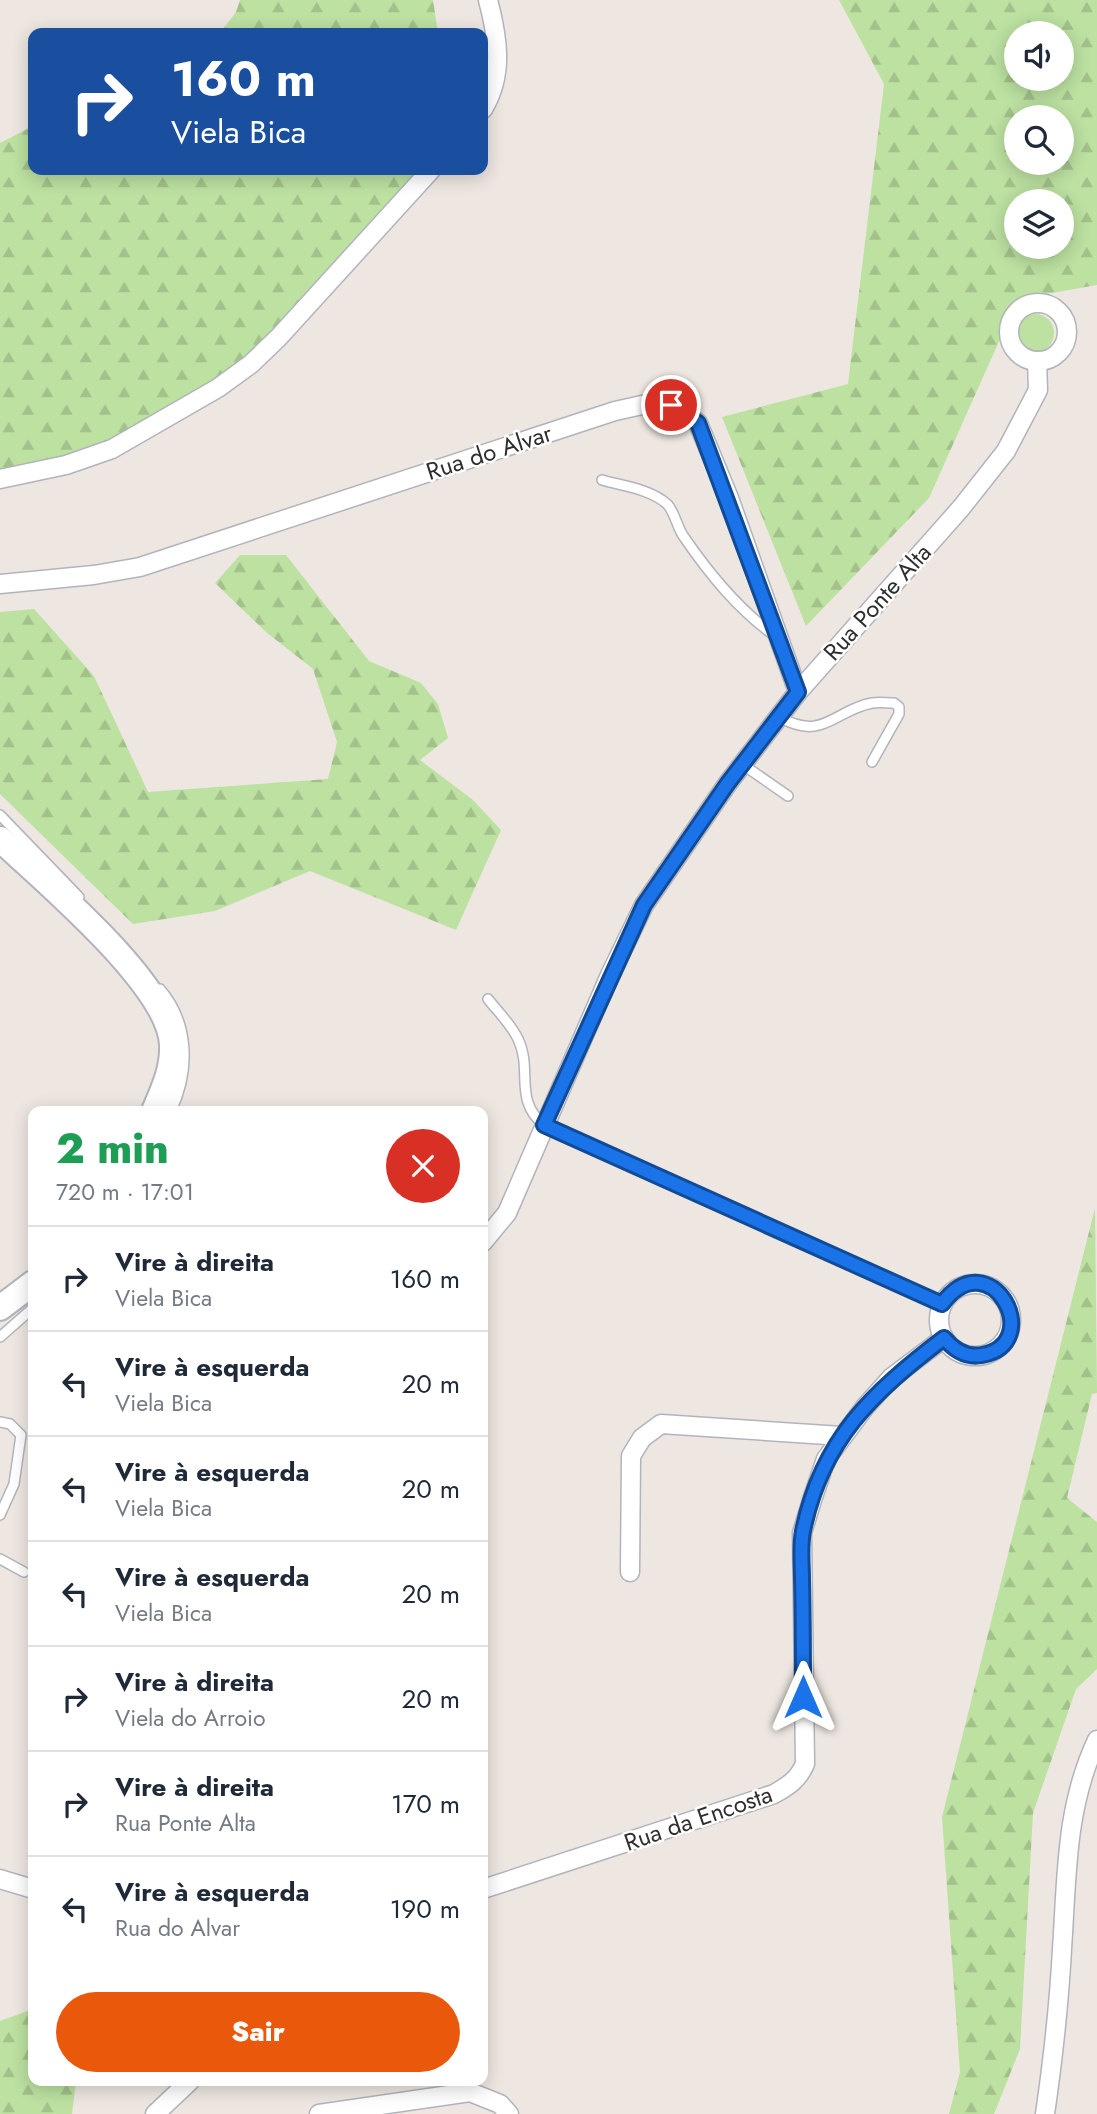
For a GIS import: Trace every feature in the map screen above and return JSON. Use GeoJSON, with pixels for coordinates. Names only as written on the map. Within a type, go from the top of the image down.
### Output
{"type":"FeatureCollection","features":[{"type":"Feature","properties":{"kind":"street"},"geometry":{"type":"LineString","coordinates":[[488,0],[498,60],[496,86],[488,100]]}},
{"type":"Feature","properties":{"kind":"street"},"geometry":{"type":"LineString","coordinates":[[0,479],[66,465],[112,449],[218,388],[251,364],[279,337],[426,175]]}},
{"type":"Feature","properties":{"kind":"street","name":"Rua Ponte Alta"},"geometry":{"type":"LineString","coordinates":[[488,1236],[507,1213],[644,905],[742,764],[798,692],[961,508],[1006,451],[1038,390],[1037,361]]}},
{"type":"Feature","properties":{"kind":"street","name":"Rua do Alvar"},"geometry":{"type":"LineString","coordinates":[[0,584],[94,575],[140,567],[615,411],[651,403],[671,405],[698,423],[798,692]]}},
{"type":"Feature","properties":{"kind":"street"},"geometry":{"type":"LineString","coordinates":[[0,839],[99,933],[151,993],[167,1021],[172,1044],[170,1071],[156,1106]]}},
{"type":"Feature","properties":{"kind":"street"},"geometry":{"type":"LineString","coordinates":[[975,1283],[989,1286],[1000,1293],[1008,1304],[1012,1318],[1010,1331],[1003,1343],[992,1352],[966,1354],[953,1349],[944,1338],[940,1327],[942,1304],[950,1293],[962,1286],[975,1283]]}},
{"type":"Feature","properties":{"kind":"street"},"geometry":{"type":"LineString","coordinates":[[0,1308],[28,1287]]}},
{"type":"Feature","properties":{"kind":"street","name":"Rua da Encosta"},"geometry":{"type":"LineString","coordinates":[[488,1887],[774,1794],[792,1784],[801,1775],[805,1764],[802,1533],[825,1459],[891,1378],[944,1338]]}},
{"type":"Feature","properties":{"kind":"street"},"geometry":{"type":"LineString","coordinates":[[630,1572],[631,1456],[642,1438],[661,1424],[842,1436]]}},
{"type":"Feature","properties":{"kind":"street"},"geometry":{"type":"LineString","coordinates":[[1045,2114],[1057,2034],[1065,1860],[1075,1810],[1097,1740]]}},
{"type":"Feature","properties":{"kind":"street"},"geometry":{"type":"LineString","coordinates":[[0,1879],[28,1887]]}},
{"type":"Feature","properties":{"kind":"street"},"geometry":{"type":"LineString","coordinates":[[155,2114],[185,2086]]}},
{"type":"Feature","properties":{"kind":"street"},"geometry":{"type":"LineString","coordinates":[[319,2114],[470,2092],[486,2096],[509,2114]]}},
{"type":"Feature","properties":{"kind":"lane"},"geometry":{"type":"LineString","coordinates":[[602,480],[652,494],[669,506],[684,538],[727,593],[745,614],[779,639]]}},
{"type":"Feature","properties":{"kind":"lane"},"geometry":{"type":"LineString","coordinates":[[779,717],[795,726],[822,725],[870,704],[894,703],[899,707],[899,714],[872,762]]}},
{"type":"Feature","properties":{"kind":"lane"},"geometry":{"type":"LineString","coordinates":[[742,764],[788,796]]}},
{"type":"Feature","properties":{"kind":"lane"},"geometry":{"type":"LineString","coordinates":[[0,815],[52,865],[168,999],[180,1022],[187,1055],[172,1106]]}},
{"type":"Feature","properties":{"kind":"lane"},"geometry":{"type":"LineString","coordinates":[[488,999],[518,1039],[523,1057],[526,1103],[532,1115],[544,1125],[942,1304]]}},
{"type":"Feature","properties":{"kind":"lane"},"geometry":{"type":"LineString","coordinates":[[0,1337],[28,1312]]}},
{"type":"Feature","properties":{"kind":"lane"},"geometry":{"type":"LineString","coordinates":[[0,1422],[10,1424],[21,1435],[15,1484],[0,1515]]}},
{"type":"Feature","properties":{"kind":"lane"},"geometry":{"type":"LineString","coordinates":[[0,1559],[24,1572]]}},
{"type":"Feature","properties":{"kind":"green space"},"geometry":{"type":"Polygon","coordinates":[[[240,0],[433,0],[437,28],[224,28],[236,12],[240,0]]]}},
{"type":"Feature","properties":{"kind":"green space"},"geometry":{"type":"Polygon","coordinates":[[[839,0],[1097,0],[1097,285],[1018,299],[929,498],[806,626],[722,417],[848,384],[884,84],[839,0]]]}},
{"type":"Feature","properties":{"kind":"green space"},"geometry":{"type":"Polygon","coordinates":[[[28,129],[28,175],[413,175],[272,331],[245,357],[213,381],[108,441],[64,456],[0,470],[0,143],[28,129]]]}},
{"type":"Feature","properties":{"kind":"green space"},"geometry":{"type":"Polygon","coordinates":[[[1035,314],[1048,320],[1054,333],[1048,346],[1035,352],[1022,346],[1016,333],[1022,320],[1035,314]]]}},
{"type":"Feature","properties":{"kind":"green space"},"geometry":{"type":"Polygon","coordinates":[[[240,555],[286,555],[369,661],[421,683],[438,704],[448,738],[420,760],[473,800],[501,830],[456,930],[310,871],[215,911],[133,924],[0,794],[0,612],[34,609],[94,676],[148,792],[328,779],[337,742],[313,669],[266,632],[215,583],[240,555]]]}},
{"type":"Feature","properties":{"kind":"green space"},"geometry":{"type":"Polygon","coordinates":[[[1095,1208],[1097,1393],[1092,1394],[1067,1498],[1097,1522],[1097,1669],[1076,1689],[1033,1813],[1020,2049],[994,2114],[949,2114],[960,2072],[942,1817],[1095,1208]]]}},
{"type":"Feature","properties":{"kind":"green space"},"geometry":{"type":"Polygon","coordinates":[[[28,2011],[28,2086],[75,2086],[72,2114],[0,2114],[0,2021],[28,2011]]]}},
{"type":"Feature","properties":{"kind":"route"},"geometry":{"type":"LineString","coordinates":[[671,405],[698,423],[729,498],[798,692],[678,852],[644,905],[544,1125],[942,1304],[950,1293],[962,1286],[975,1283],[989,1286],[1000,1293],[1008,1304],[1012,1318],[1010,1331],[1003,1343],[992,1352],[979,1356],[953,1349],[944,1338],[891,1378],[825,1459],[802,1533],[803,1697]]}}]}
